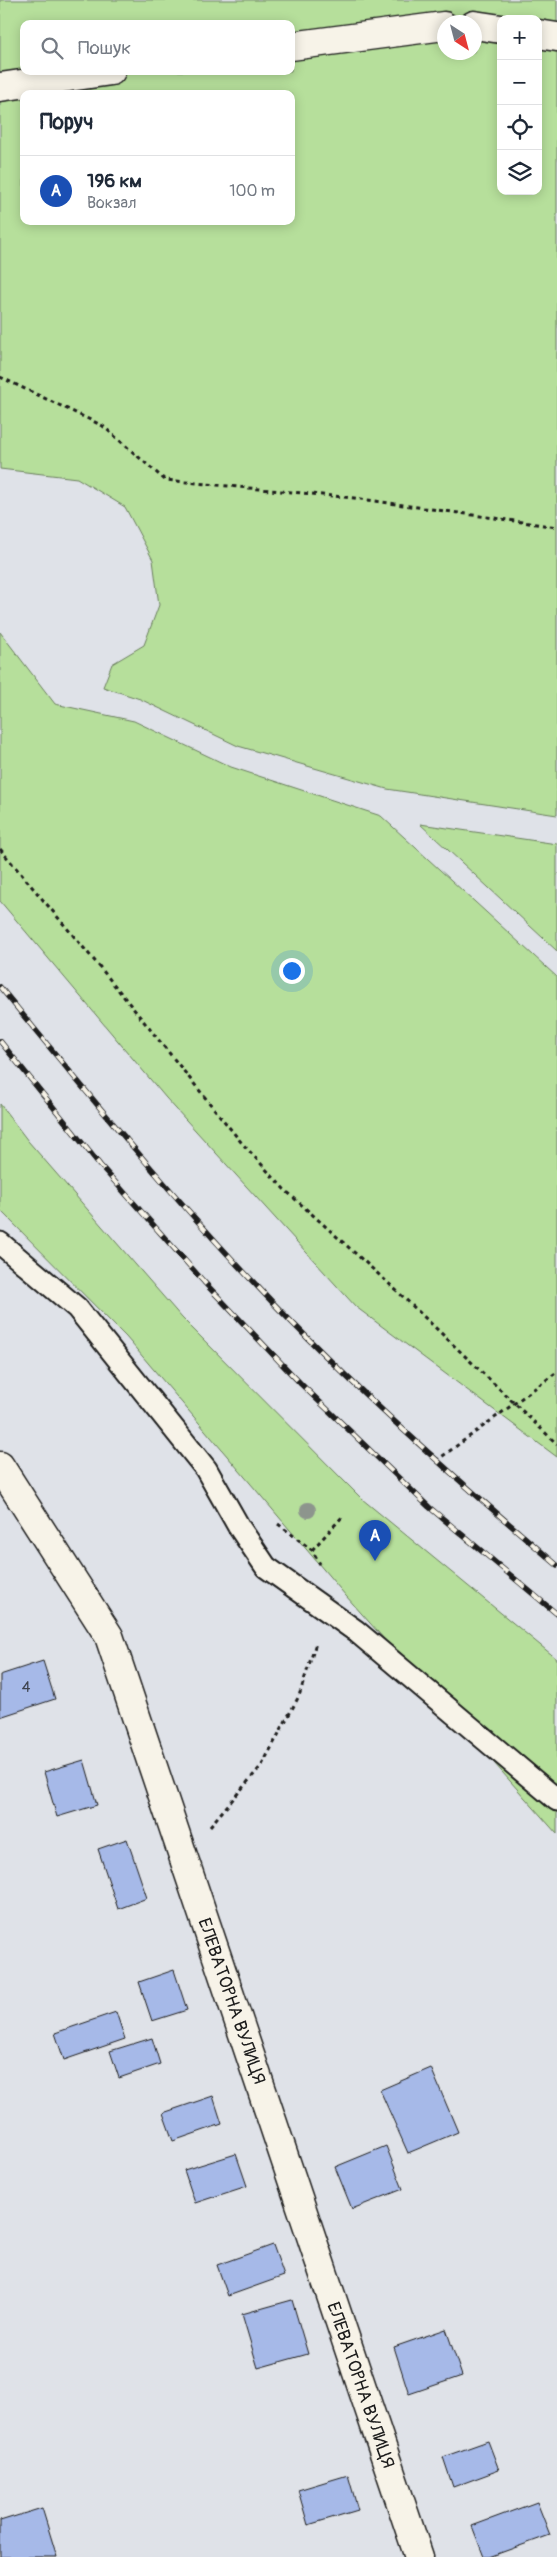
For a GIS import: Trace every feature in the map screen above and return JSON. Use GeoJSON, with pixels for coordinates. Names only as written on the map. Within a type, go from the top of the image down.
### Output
{"type":"FeatureCollection","features":[{"type":"Feature","properties":{"kind":"street"},"geometry":{"type":"LineString","coordinates":[[482,26],[497,28]]}},
{"type":"Feature","properties":{"kind":"street"},"geometry":{"type":"LineString","coordinates":[[295,45],[437,27]]}},
{"type":"Feature","properties":{"kind":"street"},"geometry":{"type":"LineString","coordinates":[[542,35],[557,37]]}},
{"type":"Feature","properties":{"kind":"street"},"geometry":{"type":"LineString","coordinates":[[0,87],[83,75]]}},
{"type":"Feature","properties":{"kind":"street","name":"ЕЛЕВАТОРНА ВУЛИЦЯ"},"geometry":{"type":"LineString","coordinates":[[0,1466],[109,1636],[419,2557]]}},
{"type":"Feature","properties":{"kind":"lane"},"geometry":{"type":"LineString","coordinates":[[0,1244],[77,1308],[206,1469],[239,1527],[266,1567],[371,1643],[557,1800]]}},
{"type":"Feature","properties":{"kind":"path"},"geometry":{"type":"LineString","coordinates":[[0,377],[102,426],[165,480],[354,498],[557,527]]}},
{"type":"Feature","properties":{"kind":"path"},"geometry":{"type":"LineString","coordinates":[[0,850],[99,966],[241,1142],[284,1189],[397,1291],[557,1444]]}},
{"type":"Feature","properties":{"kind":"path"},"geometry":{"type":"LineString","coordinates":[[436,1461],[557,1372]]}},
{"type":"Feature","properties":{"kind":"path"},"geometry":{"type":"LineString","coordinates":[[312,1550],[344,1516]]}},
{"type":"Feature","properties":{"kind":"path"},"geometry":{"type":"LineString","coordinates":[[183,1857],[262,1765],[299,1696],[316,1650],[317,1603]]}},
{"type":"Feature","properties":{"kind":"green space"},"geometry":{"type":"Polygon","coordinates":[[[0,0],[557,0],[557,815],[387,789],[238,746],[140,699],[103,687],[112,664],[144,645],[159,605],[153,560],[125,507],[77,478],[0,469],[0,0]]]}},
{"type":"Feature","properties":{"kind":"green space"},"geometry":{"type":"Polygon","coordinates":[[[0,632],[55,704],[134,721],[231,767],[381,816],[557,977],[557,1457],[356,1307],[166,1098],[0,901],[0,632]]]}},
{"type":"Feature","properties":{"kind":"green space"},"geometry":{"type":"Polygon","coordinates":[[[420,824],[557,844],[557,951],[420,824]]]}},
{"type":"Feature","properties":{"kind":"green space"},"geometry":{"type":"Polygon","coordinates":[[[0,1104],[28,1141],[182,1318],[362,1499],[557,1659],[557,1834],[346,1596],[126,1337],[0,1210],[0,1104]]]}},
{"type":"Feature","properties":{"kind":"building"},"geometry":{"type":"Polygon","coordinates":[[[43,1661],[55,1699],[0,1717],[0,1675],[43,1661]]]}},
{"type":"Feature","properties":{"kind":"building"},"geometry":{"type":"Polygon","coordinates":[[[84,1760],[97,1805],[57,1817],[44,1772],[84,1760]]]}},
{"type":"Feature","properties":{"kind":"building"},"geometry":{"type":"Polygon","coordinates":[[[127,1839],[147,1898],[118,1909],[98,1849],[127,1839]]]}},
{"type":"Feature","properties":{"kind":"building"},"geometry":{"type":"Polygon","coordinates":[[[174,1970],[187,2010],[152,2021],[139,1982],[174,1970]]]}},
{"type":"Feature","properties":{"kind":"building"},"geometry":{"type":"Polygon","coordinates":[[[116,2012],[125,2039],[64,2060],[55,2033],[116,2012]]]}},
{"type":"Feature","properties":{"kind":"building"},"geometry":{"type":"Polygon","coordinates":[[[152,2038],[160,2064],[119,2078],[110,2051],[152,2038]]]}},
{"type":"Feature","properties":{"kind":"building"},"geometry":{"type":"Polygon","coordinates":[[[431,2068],[458,2132],[408,2153],[380,2090],[431,2068]]]}},
{"type":"Feature","properties":{"kind":"building"},"geometry":{"type":"Polygon","coordinates":[[[213,2096],[222,2124],[173,2141],[163,2113],[213,2096]]]}},
{"type":"Feature","properties":{"kind":"building"},"geometry":{"type":"Polygon","coordinates":[[[386,2146],[403,2189],[352,2209],[335,2167],[386,2146]]]}},
{"type":"Feature","properties":{"kind":"building"},"geometry":{"type":"Polygon","coordinates":[[[236,2154],[247,2186],[195,2203],[184,2170],[236,2154]]]}},
{"type":"Feature","properties":{"kind":"building"},"geometry":{"type":"Polygon","coordinates":[[[273,2245],[284,2276],[228,2296],[217,2265],[273,2245]]]}},
{"type":"Feature","properties":{"kind":"building"},"geometry":{"type":"Polygon","coordinates":[[[292,2300],[308,2354],[258,2368],[242,2314],[292,2300]]]}},
{"type":"Feature","properties":{"kind":"building"},"geometry":{"type":"Polygon","coordinates":[[[446,2329],[462,2376],[409,2394],[394,2347],[446,2329]]]}},
{"type":"Feature","properties":{"kind":"building"},"geometry":{"type":"Polygon","coordinates":[[[488,2441],[499,2470],[453,2487],[443,2457],[488,2441]]]}},
{"type":"Feature","properties":{"kind":"building"},"geometry":{"type":"Polygon","coordinates":[[[348,2475],[358,2510],[308,2525],[298,2490],[348,2475]]]}},
{"type":"Feature","properties":{"kind":"building"},"geometry":{"type":"Polygon","coordinates":[[[537,2502],[550,2535],[489,2557],[484,2557],[472,2526],[537,2502]]]}},
{"type":"Feature","properties":{"kind":"building"},"geometry":{"type":"Polygon","coordinates":[[[42,2508],[57,2557],[0,2557],[0,2521],[42,2508]]]}},
{"type":"Feature","properties":{"kind":"railway"},"geometry":{"type":"LineString","coordinates":[[0,987],[159,1177],[224,1251],[293,1324],[404,1430],[557,1565]]}},
{"type":"Feature","properties":{"kind":"railway"},"geometry":{"type":"LineString","coordinates":[[0,1041],[100,1165],[204,1282],[301,1384],[429,1507],[557,1614]]}},
{"type":"Feature","properties":{"kind":"place","name":"196 км"},"geometry":{"type":"Point","coordinates":[375,1561]}}]}
